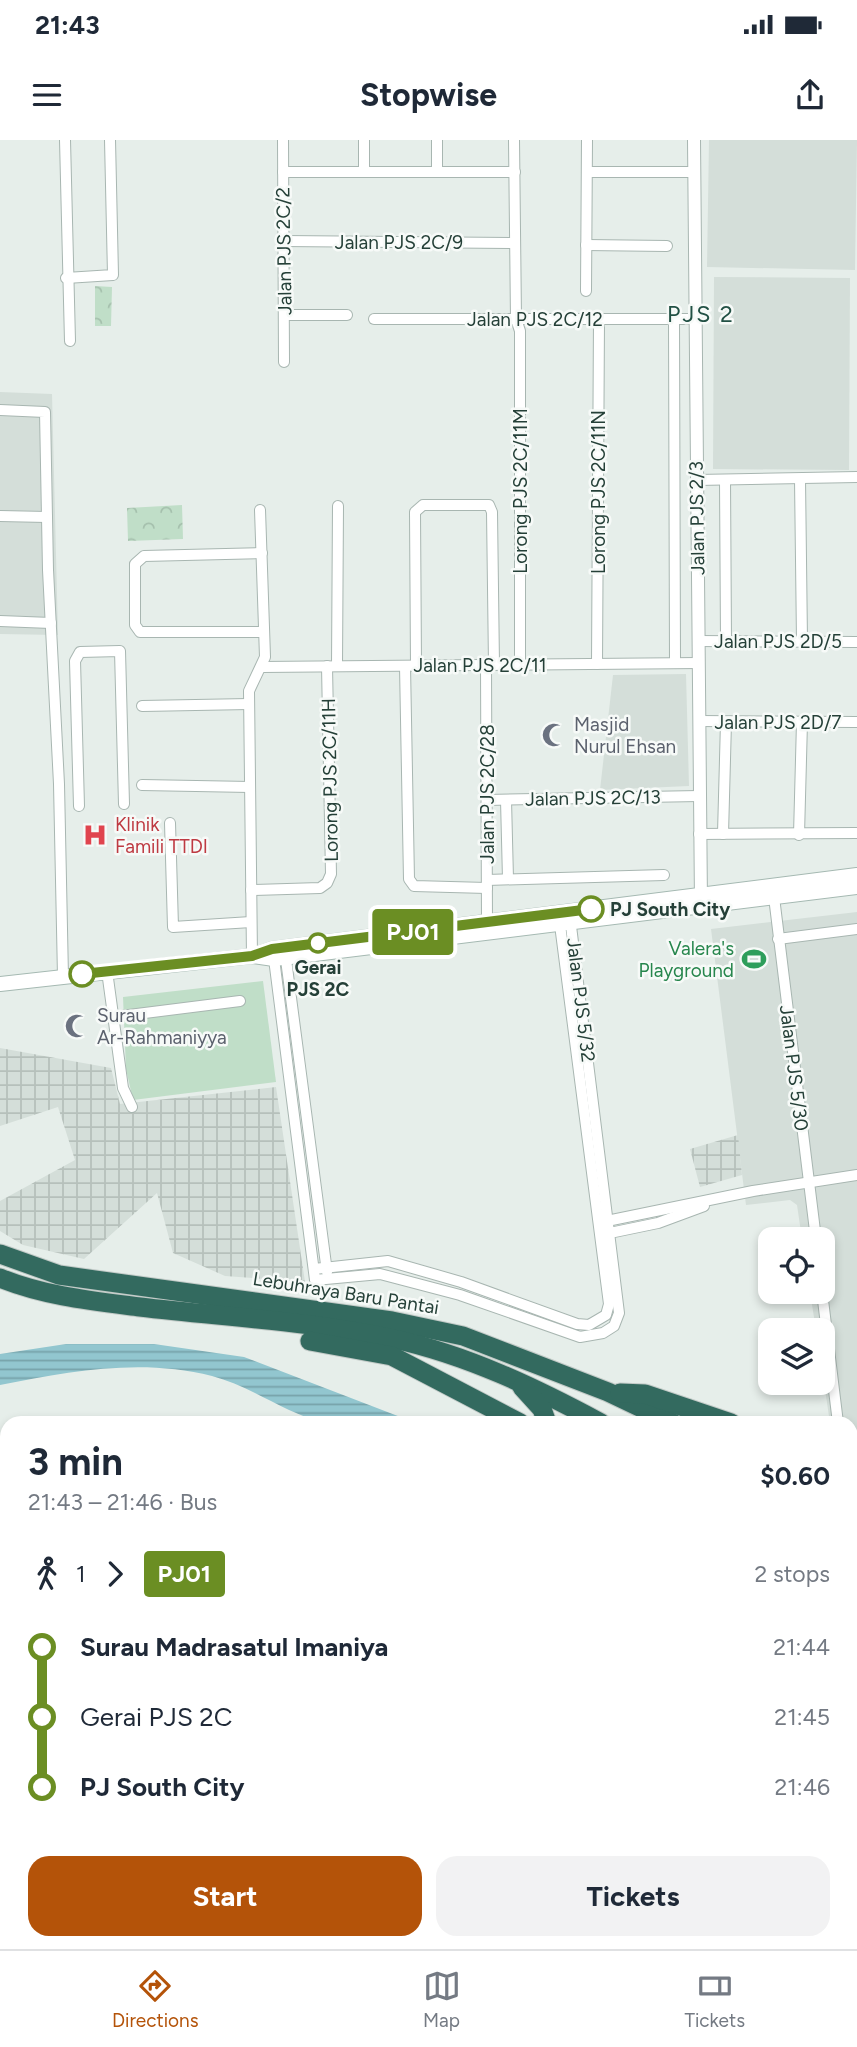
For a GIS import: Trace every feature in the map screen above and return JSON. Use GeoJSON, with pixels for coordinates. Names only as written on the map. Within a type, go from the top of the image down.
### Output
{"type":"FeatureCollection","features":[{"type":"Feature","properties":{"kind":"highway","name":"Lebuhraya Baru Pantai"},"geometry":{"type":"LineString","coordinates":[[0,1254],[59,1275],[311,1318],[394,1339],[456,1357],[516,1380],[587,1416]]}},
{"type":"Feature","properties":{"kind":"highway","name":"Lebuhraya Baru Pantai"},"geometry":{"type":"LineString","coordinates":[[0,1279],[19,1286],[92,1301],[311,1318],[392,1321],[463,1336],[608,1392],[658,1416]]}},
{"type":"Feature","properties":{"kind":"highway"},"geometry":{"type":"LineString","coordinates":[[0,1279],[55,1298],[392,1356],[507,1416]]}},
{"type":"Feature","properties":{"kind":"highway"},"geometry":{"type":"LineString","coordinates":[[516,1380],[544,1416]]}},
{"type":"Feature","properties":{"kind":"highway"},"geometry":{"type":"LineString","coordinates":[[608,1392],[645,1394],[710,1416]]}},
{"type":"Feature","properties":{"kind":"main road"},"geometry":{"type":"LineString","coordinates":[[0,984],[701,901],[857,875]]}},
{"type":"Feature","properties":{"kind":"main road"},"geometry":{"type":"LineString","coordinates":[[701,901],[774,897],[857,887]]}},
{"type":"Feature","properties":{"kind":"main road"},"geometry":{"type":"LineString","coordinates":[[279,953],[487,922],[564,918]]}},
{"type":"Feature","properties":{"kind":"street"},"geometry":{"type":"LineString","coordinates":[[65,140],[66,278],[70,341]]}},
{"type":"Feature","properties":{"kind":"street"},"geometry":{"type":"LineString","coordinates":[[66,278],[113,275],[110,140]]}},
{"type":"Feature","properties":{"kind":"street","name":"Jalan PJS 2C/2"},"geometry":{"type":"LineString","coordinates":[[283,140],[284,362]]}},
{"type":"Feature","properties":{"kind":"street"},"geometry":{"type":"LineString","coordinates":[[363,140],[364,172]]}},
{"type":"Feature","properties":{"kind":"street"},"geometry":{"type":"LineString","coordinates":[[437,140],[437,172]]}},
{"type":"Feature","properties":{"kind":"street","name":"Lorong PJS 2C/11M"},"geometry":{"type":"LineString","coordinates":[[514,140],[516,319],[520,331],[520,665]]}},
{"type":"Feature","properties":{"kind":"street"},"geometry":{"type":"LineString","coordinates":[[586,291],[587,140]]}},
{"type":"Feature","properties":{"kind":"street","name":"Jalan PJS 2/3"},"geometry":{"type":"LineString","coordinates":[[694,140],[701,901]]}},
{"type":"Feature","properties":{"kind":"street"},"geometry":{"type":"LineString","coordinates":[[283,172],[515,172]]}},
{"type":"Feature","properties":{"kind":"street"},"geometry":{"type":"LineString","coordinates":[[587,172],[694,172]]}},
{"type":"Feature","properties":{"kind":"street","name":"Jalan PJS 2C/9"},"geometry":{"type":"LineString","coordinates":[[284,241],[515,243]]}},
{"type":"Feature","properties":{"kind":"street"},"geometry":{"type":"LineString","coordinates":[[586,245],[667,246]]}},
{"type":"Feature","properties":{"kind":"street"},"geometry":{"type":"LineString","coordinates":[[284,315],[347,315]]}},
{"type":"Feature","properties":{"kind":"street","name":"Jalan PJS 2C/12"},"geometry":{"type":"LineString","coordinates":[[374,319],[696,319]]}},
{"type":"Feature","properties":{"kind":"street","name":"Lorong PJS 2C/11N"},"geometry":{"type":"LineString","coordinates":[[597,664],[600,319]]}},
{"type":"Feature","properties":{"kind":"street"},"geometry":{"type":"LineString","coordinates":[[674,319],[675,663]]}},
{"type":"Feature","properties":{"kind":"street"},"geometry":{"type":"LineString","coordinates":[[0,410],[45,412],[59,783],[63,977]]}},
{"type":"Feature","properties":{"kind":"street"},"geometry":{"type":"LineString","coordinates":[[697,480],[857,477]]}},
{"type":"Feature","properties":{"kind":"street"},"geometry":{"type":"LineString","coordinates":[[800,479],[802,641]]}},
{"type":"Feature","properties":{"kind":"street"},"geometry":{"type":"LineString","coordinates":[[725,480],[726,640]]}},
{"type":"Feature","properties":{"kind":"street","name":"Jalan PJS 2C/28"},"geometry":{"type":"LineString","coordinates":[[410,666],[415,512],[423,505],[489,505],[492,512],[487,922]]}},
{"type":"Feature","properties":{"kind":"street","name":"Lorong PJS 2C/11H"},"geometry":{"type":"LineString","coordinates":[[250,890],[320,888],[327,883],[331,874],[332,666],[338,506]]}},
{"type":"Feature","properties":{"kind":"street"},"geometry":{"type":"LineString","coordinates":[[252,956],[249,704],[253,678],[262,667],[264,632],[260,510]]}},
{"type":"Feature","properties":{"kind":"street"},"geometry":{"type":"LineString","coordinates":[[0,516],[47,517]]}},
{"type":"Feature","properties":{"kind":"street"},"geometry":{"type":"LineString","coordinates":[[262,553],[144,556],[135,564],[135,625],[140,632],[264,632]]}},
{"type":"Feature","properties":{"kind":"street"},"geometry":{"type":"LineString","coordinates":[[0,621],[51,623]]}},
{"type":"Feature","properties":{"kind":"street","name":"Jalan PJS 2D/5"},"geometry":{"type":"LineString","coordinates":[[698,641],[857,642]]}},
{"type":"Feature","properties":{"kind":"street"},"geometry":{"type":"LineString","coordinates":[[79,806],[75,661],[80,652],[120,651],[124,804]]}},
{"type":"Feature","properties":{"kind":"street","name":"Jalan PJS 2C/11"},"geometry":{"type":"LineString","coordinates":[[262,667],[699,663]]}},
{"type":"Feature","properties":{"kind":"street"},"geometry":{"type":"LineString","coordinates":[[410,666],[407,783],[409,879],[414,887],[487,884],[508,879],[664,875]]}},
{"type":"Feature","properties":{"kind":"street"},"geometry":{"type":"LineString","coordinates":[[142,705],[249,704]]}},
{"type":"Feature","properties":{"kind":"street","name":"Jalan PJS 2D/7"},"geometry":{"type":"LineString","coordinates":[[699,721],[857,722]]}},
{"type":"Feature","properties":{"kind":"street"},"geometry":{"type":"LineString","coordinates":[[723,834],[726,722]]}},
{"type":"Feature","properties":{"kind":"street"},"geometry":{"type":"LineString","coordinates":[[799,835],[802,722]]}},
{"type":"Feature","properties":{"kind":"street"},"geometry":{"type":"LineString","coordinates":[[142,785],[250,787]]}},
{"type":"Feature","properties":{"kind":"street","name":"Jalan PJS 2C/13"},"geometry":{"type":"LineString","coordinates":[[487,800],[699,796]]}},
{"type":"Feature","properties":{"kind":"street"},"geometry":{"type":"LineString","coordinates":[[506,800],[508,879]]}},
{"type":"Feature","properties":{"kind":"street"},"geometry":{"type":"LineString","coordinates":[[170,823],[173,928],[251,922]]}},
{"type":"Feature","properties":{"kind":"street"},"geometry":{"type":"LineString","coordinates":[[699,834],[857,833]]}},
{"type":"Feature","properties":{"kind":"street","name":"Jalan PJS 5/30"},"geometry":{"type":"LineString","coordinates":[[774,897],[814,1227]]}},
{"type":"Feature","properties":{"kind":"street","name":"Jalan PJS 5/32"},"geometry":{"type":"LineString","coordinates":[[327,1273],[380,1274],[460,1295],[580,1337],[603,1334],[614,1326],[620,1313],[605,1234],[564,918]]}},
{"type":"Feature","properties":{"kind":"street"},"geometry":{"type":"LineString","coordinates":[[778,939],[857,929]]}},
{"type":"Feature","properties":{"kind":"street"},"geometry":{"type":"LineString","coordinates":[[279,953],[327,1273],[315,1280],[314,1269],[279,953]]}},
{"type":"Feature","properties":{"kind":"street"},"geometry":{"type":"LineString","coordinates":[[107,971],[123,1088],[132,1107]]}},
{"type":"Feature","properties":{"kind":"street"},"geometry":{"type":"LineString","coordinates":[[113,1017],[240,1001]]}},
{"type":"Feature","properties":{"kind":"street"},"geometry":{"type":"LineString","coordinates":[[604,1222],[752,1191],[857,1175]]}},
{"type":"Feature","properties":{"kind":"street"},"geometry":{"type":"LineString","coordinates":[[605,1234],[658,1223],[709,1202]]}},
{"type":"Feature","properties":{"kind":"street"},"geometry":{"type":"LineString","coordinates":[[823,1304],[837,1416]]}},
{"type":"Feature","properties":{"kind":"shaded area"},"geometry":{"type":"Polygon","coordinates":[[[709,140],[857,140],[855,270],[707,267],[709,140]]]}},
{"type":"Feature","properties":{"kind":"shaded area"},"geometry":{"type":"Polygon","coordinates":[[[714,277],[850,278],[849,470],[713,469],[714,277]]]}},
{"type":"Feature","properties":{"kind":"shaded area"},"geometry":{"type":"Polygon","coordinates":[[[0,392],[52,394],[58,635],[0,634],[0,392]]]}},
{"type":"Feature","properties":{"kind":"shaded area"},"geometry":{"type":"Polygon","coordinates":[[[686,674],[689,786],[600,790],[613,675],[686,674]]]}},
{"type":"Feature","properties":{"kind":"shaded area"},"geometry":{"type":"Polygon","coordinates":[[[857,912],[857,1416],[829,1416],[826,1395],[835,1395],[835,1318],[814,1318],[812,1304],[835,1304],[835,1227],[800,1227],[797,1205],[790,1200],[746,1205],[711,929],[857,912]]]}},
{"type":"Feature","properties":{"kind":"shaded area"},"geometry":{"type":"Polygon","coordinates":[[[0,1048],[111,1068],[120,1104],[276,1087],[305,1282],[225,1276],[173,1253],[157,1193],[84,1259],[23,1245],[0,1231],[0,1201],[75,1160],[58,1107],[0,1126],[0,1048]]]}},
{"type":"Feature","properties":{"kind":"shaded area"},"geometry":{"type":"Polygon","coordinates":[[[738,1135],[742,1175],[700,1187],[690,1149],[738,1135]]]}},
{"type":"Feature","properties":{"kind":"green space"},"geometry":{"type":"Polygon","coordinates":[[[95,286],[112,287],[111,326],[95,326],[95,286]]]}},
{"type":"Feature","properties":{"kind":"green space"},"geometry":{"type":"Polygon","coordinates":[[[182,505],[183,539],[128,541],[127,508],[182,505]]]}},
{"type":"Feature","properties":{"kind":"green space"},"geometry":{"type":"Polygon","coordinates":[[[263,981],[276,1082],[133,1100],[126,1069],[123,997],[263,981]]]}},
{"type":"Feature","properties":{"kind":"water"},"geometry":{"type":"Polygon","coordinates":[[[66,1344],[154,1344],[244,1357],[398,1416],[304,1416],[241,1386],[212,1376],[159,1368],[106,1368],[0,1385],[0,1354],[66,1344]]]}},
{"type":"Feature","properties":{"kind":"bus line","name":"PJ01"},"geometry":{"type":"LineString","coordinates":[[82,974],[252,956],[272,949],[591,909]]}},
{"type":"Feature","properties":{"kind":"place","name":"Masjid Nurul Ehsan"},"geometry":{"type":"Point","coordinates":[554,735]}},
{"type":"Feature","properties":{"kind":"place","name":"Klinik Famili TTDI"},"geometry":{"type":"Point","coordinates":[95,835]}},
{"type":"Feature","properties":{"kind":"place","name":"PJ South City"},"geometry":{"type":"Point","coordinates":[591,909]}},
{"type":"Feature","properties":{"kind":"place","name":"Gerai PJS 2C"},"geometry":{"type":"Point","coordinates":[318,943]}},
{"type":"Feature","properties":{"kind":"place","name":"Valera's Playground"},"geometry":{"type":"Point","coordinates":[754,959]}},
{"type":"Feature","properties":{"kind":"place","name":"Surau Ar-Rahmaniyya"},"geometry":{"type":"Point","coordinates":[77,1026]}},
{"type":"Feature","properties":{"kind":"district","name":"PJS 2"},"geometry":{"type":"Point","coordinates":[701,314]}}]}
